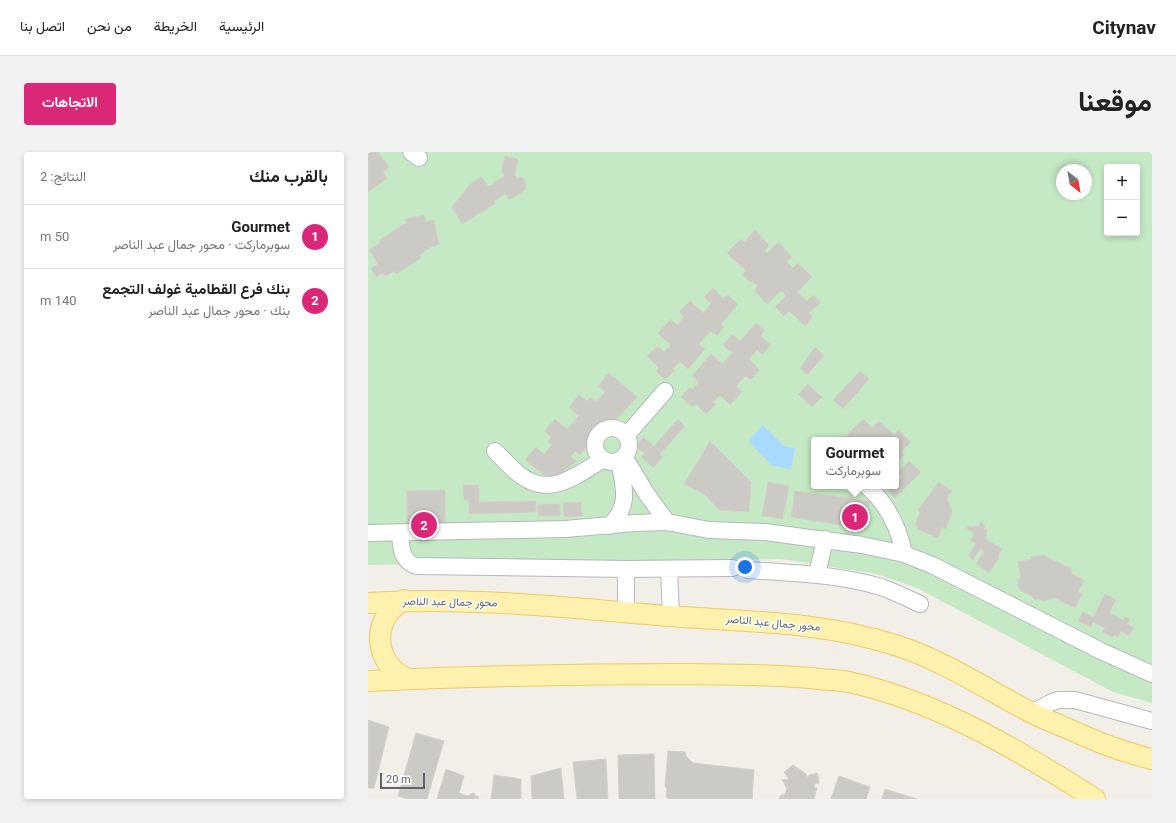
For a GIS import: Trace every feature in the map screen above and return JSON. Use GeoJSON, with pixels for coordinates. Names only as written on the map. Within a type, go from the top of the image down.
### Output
{"type":"FeatureCollection","features":[{"type":"Feature","properties":{"kind":"main road","name":"محور جمال عبد الناصر"},"geometry":{"type":"LineString","coordinates":[[368,603],[404,600],[517,603],[671,616],[750,620],[840,630],[897,646],[925,657],[1032,713],[1101,744],[1152,759]]}},
{"type":"Feature","properties":{"kind":"main road"},"geometry":{"type":"LineString","coordinates":[[404,600],[392,609],[384,620],[380,634],[380,642],[386,662],[396,672],[408,680]]}},
{"type":"Feature","properties":{"kind":"main road"},"geometry":{"type":"LineString","coordinates":[[368,681],[645,674],[783,675],[848,682],[891,694],[950,717],[977,730],[1053,772],[1095,799]]}},
{"type":"Feature","properties":{"kind":"street"},"geometry":{"type":"LineString","coordinates":[[626,436],[665,391]]}},
{"type":"Feature","properties":{"kind":"street"},"geometry":{"type":"LineString","coordinates":[[609,526],[622,510],[625,496],[622,460],[628,451],[629,443],[626,436],[620,430],[612,428],[603,430],[597,436],[594,445],[596,453],[602,460],[610,463],[622,460]]}},
{"type":"Feature","properties":{"kind":"street"},"geometry":{"type":"LineString","coordinates":[[495,451],[520,475],[532,481],[544,484],[557,484],[569,480],[602,460]]}},
{"type":"Feature","properties":{"kind":"street"},"geometry":{"type":"LineString","coordinates":[[622,460],[667,522]]}},
{"type":"Feature","properties":{"kind":"street"},"geometry":{"type":"LineString","coordinates":[[870,489],[886,506],[892,517],[902,541],[904,554]]}},
{"type":"Feature","properties":{"kind":"street"},"geometry":{"type":"LineString","coordinates":[[368,533],[565,529],[667,522],[709,530],[765,532],[868,546],[904,554],[932,565],[1101,651],[1152,674]]}},
{"type":"Feature","properties":{"kind":"street"},"geometry":{"type":"LineString","coordinates":[[400,533],[404,557],[407,561],[416,566],[740,569],[818,575],[859,582],[894,592],[920,604]]}},
{"type":"Feature","properties":{"kind":"street"},"geometry":{"type":"LineString","coordinates":[[818,575],[825,539]]}},
{"type":"Feature","properties":{"kind":"street"},"geometry":{"type":"LineString","coordinates":[[626,569],[626,611]]}},
{"type":"Feature","properties":{"kind":"street"},"geometry":{"type":"LineString","coordinates":[[669,569],[671,616]]}},
{"type":"Feature","properties":{"kind":"street"},"geometry":{"type":"LineString","coordinates":[[1032,713],[1058,700],[1075,700],[1152,721]]}},
{"type":"Feature","properties":{"kind":"green space"},"geometry":{"type":"Polygon","coordinates":[[[368,152],[1152,152],[1152,703],[1113,692],[917,588],[877,574],[781,559],[368,565],[368,152]]]}},
{"type":"Feature","properties":{"kind":"water"},"geometry":{"type":"Polygon","coordinates":[[[763,425],[783,445],[795,448],[791,469],[773,466],[748,441],[763,425]]]}},
{"type":"Feature","properties":{"kind":"building"},"geometry":{"type":"Polygon","coordinates":[[[368,152],[378,152],[389,167],[383,172],[387,178],[368,192],[368,152]]]}},
{"type":"Feature","properties":{"kind":"building"},"geometry":{"type":"Polygon","coordinates":[[[505,156],[518,159],[515,174],[517,178],[522,177],[526,185],[525,190],[509,200],[506,194],[494,201],[496,203],[462,224],[452,207],[470,184],[481,177],[487,185],[490,186],[497,180],[504,177],[504,174],[501,173],[505,156]]]}},
{"type":"Feature","properties":{"kind":"building"},"geometry":{"type":"Polygon","coordinates":[[[424,215],[425,222],[434,220],[439,245],[431,247],[419,255],[421,258],[396,274],[394,271],[385,276],[383,273],[376,277],[371,268],[378,264],[369,250],[381,242],[379,240],[406,223],[405,219],[424,215]]]}},
{"type":"Feature","properties":{"kind":"building"},"geometry":{"type":"Polygon","coordinates":[[[755,230],[769,245],[765,250],[767,253],[778,242],[792,257],[787,262],[793,268],[798,263],[812,277],[797,292],[807,301],[813,295],[821,302],[809,313],[813,317],[805,326],[789,311],[784,316],[775,307],[786,296],[781,291],[767,304],[755,292],[757,285],[750,282],[742,275],[746,271],[727,253],[741,239],[744,242],[755,230]]]}},
{"type":"Feature","properties":{"kind":"building"},"geometry":{"type":"Polygon","coordinates":[[[713,288],[723,298],[728,295],[738,304],[721,324],[724,327],[717,336],[711,331],[699,344],[705,349],[688,369],[680,362],[665,380],[656,371],[659,368],[647,356],[658,346],[664,352],[671,345],[658,333],[671,319],[677,325],[684,317],[679,312],[690,301],[703,313],[711,304],[704,297],[713,288]]]}},
{"type":"Feature","properties":{"kind":"building"},"geometry":{"type":"Polygon","coordinates":[[[756,323],[764,330],[761,336],[771,345],[762,355],[757,350],[749,359],[760,370],[750,380],[746,376],[736,386],[742,392],[730,405],[720,395],[713,402],[716,404],[706,414],[696,404],[692,407],[681,397],[690,387],[693,389],[699,382],[692,376],[711,354],[722,364],[732,353],[723,345],[732,334],[740,341],[756,323]]]}},
{"type":"Feature","properties":{"kind":"building"},"geometry":{"type":"Polygon","coordinates":[[[815,347],[824,356],[807,375],[800,368],[815,347]]]}},
{"type":"Feature","properties":{"kind":"building"},"geometry":{"type":"Polygon","coordinates":[[[860,371],[869,379],[843,409],[833,400],[860,371]]]}},
{"type":"Feature","properties":{"kind":"building"},"geometry":{"type":"Polygon","coordinates":[[[609,373],[637,397],[611,425],[606,420],[601,426],[604,428],[580,455],[575,451],[571,457],[577,461],[552,481],[525,460],[536,447],[544,454],[552,445],[548,442],[551,437],[545,431],[555,419],[567,429],[579,416],[569,407],[579,395],[587,401],[591,397],[596,402],[605,392],[598,386],[609,373]]]}},
{"type":"Feature","properties":{"kind":"building"},"geometry":{"type":"Polygon","coordinates":[[[808,384],[822,397],[812,407],[798,394],[808,384]]]}},
{"type":"Feature","properties":{"kind":"building"},"geometry":{"type":"Polygon","coordinates":[[[678,419],[685,426],[660,454],[663,457],[653,468],[641,457],[652,445],[654,446],[678,419]]]}},
{"type":"Feature","properties":{"kind":"building"},"geometry":{"type":"Polygon","coordinates":[[[863,419],[872,428],[879,421],[894,435],[899,430],[911,442],[901,452],[904,455],[899,461],[899,437],[845,437],[863,419]]]}},
{"type":"Feature","properties":{"kind":"building"},"geometry":{"type":"Polygon","coordinates":[[[644,437],[652,445],[644,453],[636,446],[644,437]]]}},
{"type":"Feature","properties":{"kind":"building"},"geometry":{"type":"Polygon","coordinates":[[[710,441],[751,482],[749,512],[719,510],[704,494],[684,484],[710,441]]]}},
{"type":"Feature","properties":{"kind":"building"},"geometry":{"type":"Polygon","coordinates":[[[909,461],[921,472],[895,498],[888,491],[890,489],[899,489],[899,480],[902,477],[899,472],[909,461]]]}},
{"type":"Feature","properties":{"kind":"building"},"geometry":{"type":"Polygon","coordinates":[[[768,482],[789,486],[783,519],[762,516],[768,482]]]}},
{"type":"Feature","properties":{"kind":"building"},"geometry":{"type":"Polygon","coordinates":[[[939,482],[952,491],[947,498],[952,511],[946,529],[942,527],[938,538],[917,529],[918,526],[915,525],[920,512],[918,510],[939,482]]]}},
{"type":"Feature","properties":{"kind":"building"},"geometry":{"type":"Polygon","coordinates":[[[463,485],[479,485],[479,502],[536,501],[536,512],[469,514],[469,500],[464,500],[463,485]]]}},
{"type":"Feature","properties":{"kind":"building"},"geometry":{"type":"Polygon","coordinates":[[[445,490],[445,524],[407,524],[407,491],[445,490]]]}},
{"type":"Feature","properties":{"kind":"building"},"geometry":{"type":"Polygon","coordinates":[[[795,491],[870,501],[865,529],[791,517],[795,491]]]}},
{"type":"Feature","properties":{"kind":"building"},"geometry":{"type":"Polygon","coordinates":[[[581,502],[582,516],[564,517],[563,503],[581,502]]]}},
{"type":"Feature","properties":{"kind":"building"},"geometry":{"type":"Polygon","coordinates":[[[538,504],[560,504],[560,516],[538,516],[538,504]]]}},
{"type":"Feature","properties":{"kind":"building"},"geometry":{"type":"Polygon","coordinates":[[[981,522],[985,525],[984,529],[987,530],[986,539],[1002,549],[998,557],[999,558],[989,573],[976,564],[984,552],[980,549],[973,560],[968,556],[976,544],[970,540],[974,534],[967,529],[968,526],[974,527],[975,525],[978,527],[981,522]]]}},
{"type":"Feature","properties":{"kind":"building"},"geometry":{"type":"Polygon","coordinates":[[[1043,555],[1072,569],[1071,573],[1084,580],[1078,592],[1082,594],[1075,608],[1055,598],[1043,601],[1038,599],[1035,600],[1030,595],[1019,590],[1017,580],[1021,577],[1018,562],[1032,559],[1030,557],[1043,555]]]}},
{"type":"Feature","properties":{"kind":"building"},"geometry":{"type":"Polygon","coordinates":[[[1105,594],[1116,600],[1109,613],[1123,620],[1124,617],[1130,619],[1127,624],[1134,627],[1129,636],[1121,631],[1118,637],[1114,635],[1112,637],[1102,632],[1105,628],[1093,622],[1091,627],[1078,621],[1083,612],[1093,617],[1105,594]]]}},
{"type":"Feature","properties":{"kind":"building"},"geometry":{"type":"Polygon","coordinates":[[[368,720],[389,727],[374,788],[368,788],[368,720]]]}},
{"type":"Feature","properties":{"kind":"building"},"geometry":{"type":"Polygon","coordinates":[[[416,733],[444,741],[427,799],[408,799],[398,796],[416,733]]]}},
{"type":"Feature","properties":{"kind":"building"},"geometry":{"type":"Polygon","coordinates":[[[668,751],[685,752],[686,756],[693,763],[754,770],[752,799],[670,799],[666,797],[667,789],[665,786],[668,751]]]}},
{"type":"Feature","properties":{"kind":"building"},"geometry":{"type":"Polygon","coordinates":[[[654,754],[655,799],[619,799],[618,755],[654,754]]]}},
{"type":"Feature","properties":{"kind":"building"},"geometry":{"type":"Polygon","coordinates":[[[606,759],[608,799],[577,799],[573,762],[606,759]]]}},
{"type":"Feature","properties":{"kind":"building"},"geometry":{"type":"Polygon","coordinates":[[[793,765],[805,773],[808,778],[809,775],[817,773],[819,783],[814,784],[814,787],[816,788],[814,799],[779,799],[780,796],[785,794],[787,789],[782,779],[787,781],[789,779],[784,772],[793,765]]]}},
{"type":"Feature","properties":{"kind":"building"},"geometry":{"type":"Polygon","coordinates":[[[792,767],[806,774],[808,778],[809,775],[818,774],[819,783],[814,783],[814,787],[817,788],[814,799],[780,799],[789,793],[784,779],[788,780],[789,778],[785,773],[792,767]]]}},
{"type":"Feature","properties":{"kind":"building"},"geometry":{"type":"Polygon","coordinates":[[[561,768],[564,799],[532,799],[531,776],[561,768]]]}},
{"type":"Feature","properties":{"kind":"building"},"geometry":{"type":"Polygon","coordinates":[[[446,769],[464,776],[459,793],[468,796],[473,793],[475,796],[479,797],[478,799],[437,799],[446,769]]]}},
{"type":"Feature","properties":{"kind":"building"},"geometry":{"type":"Polygon","coordinates":[[[494,775],[521,779],[521,799],[491,799],[494,775]]]}},
{"type":"Feature","properties":{"kind":"building"},"geometry":{"type":"Polygon","coordinates":[[[839,776],[870,787],[866,799],[831,799],[839,776]]]}},
{"type":"Feature","properties":{"kind":"building"},"geometry":{"type":"Polygon","coordinates":[[[885,789],[917,799],[882,799],[885,789]]]}},
{"type":"Feature","properties":{"kind":"place","name":"Gourmet"},"geometry":{"type":"Point","coordinates":[855,517]}},
{"type":"Feature","properties":{"kind":"place","name":"بنك فرع القطامية غولف التجمع"},"geometry":{"type":"Point","coordinates":[424,525]}}]}
